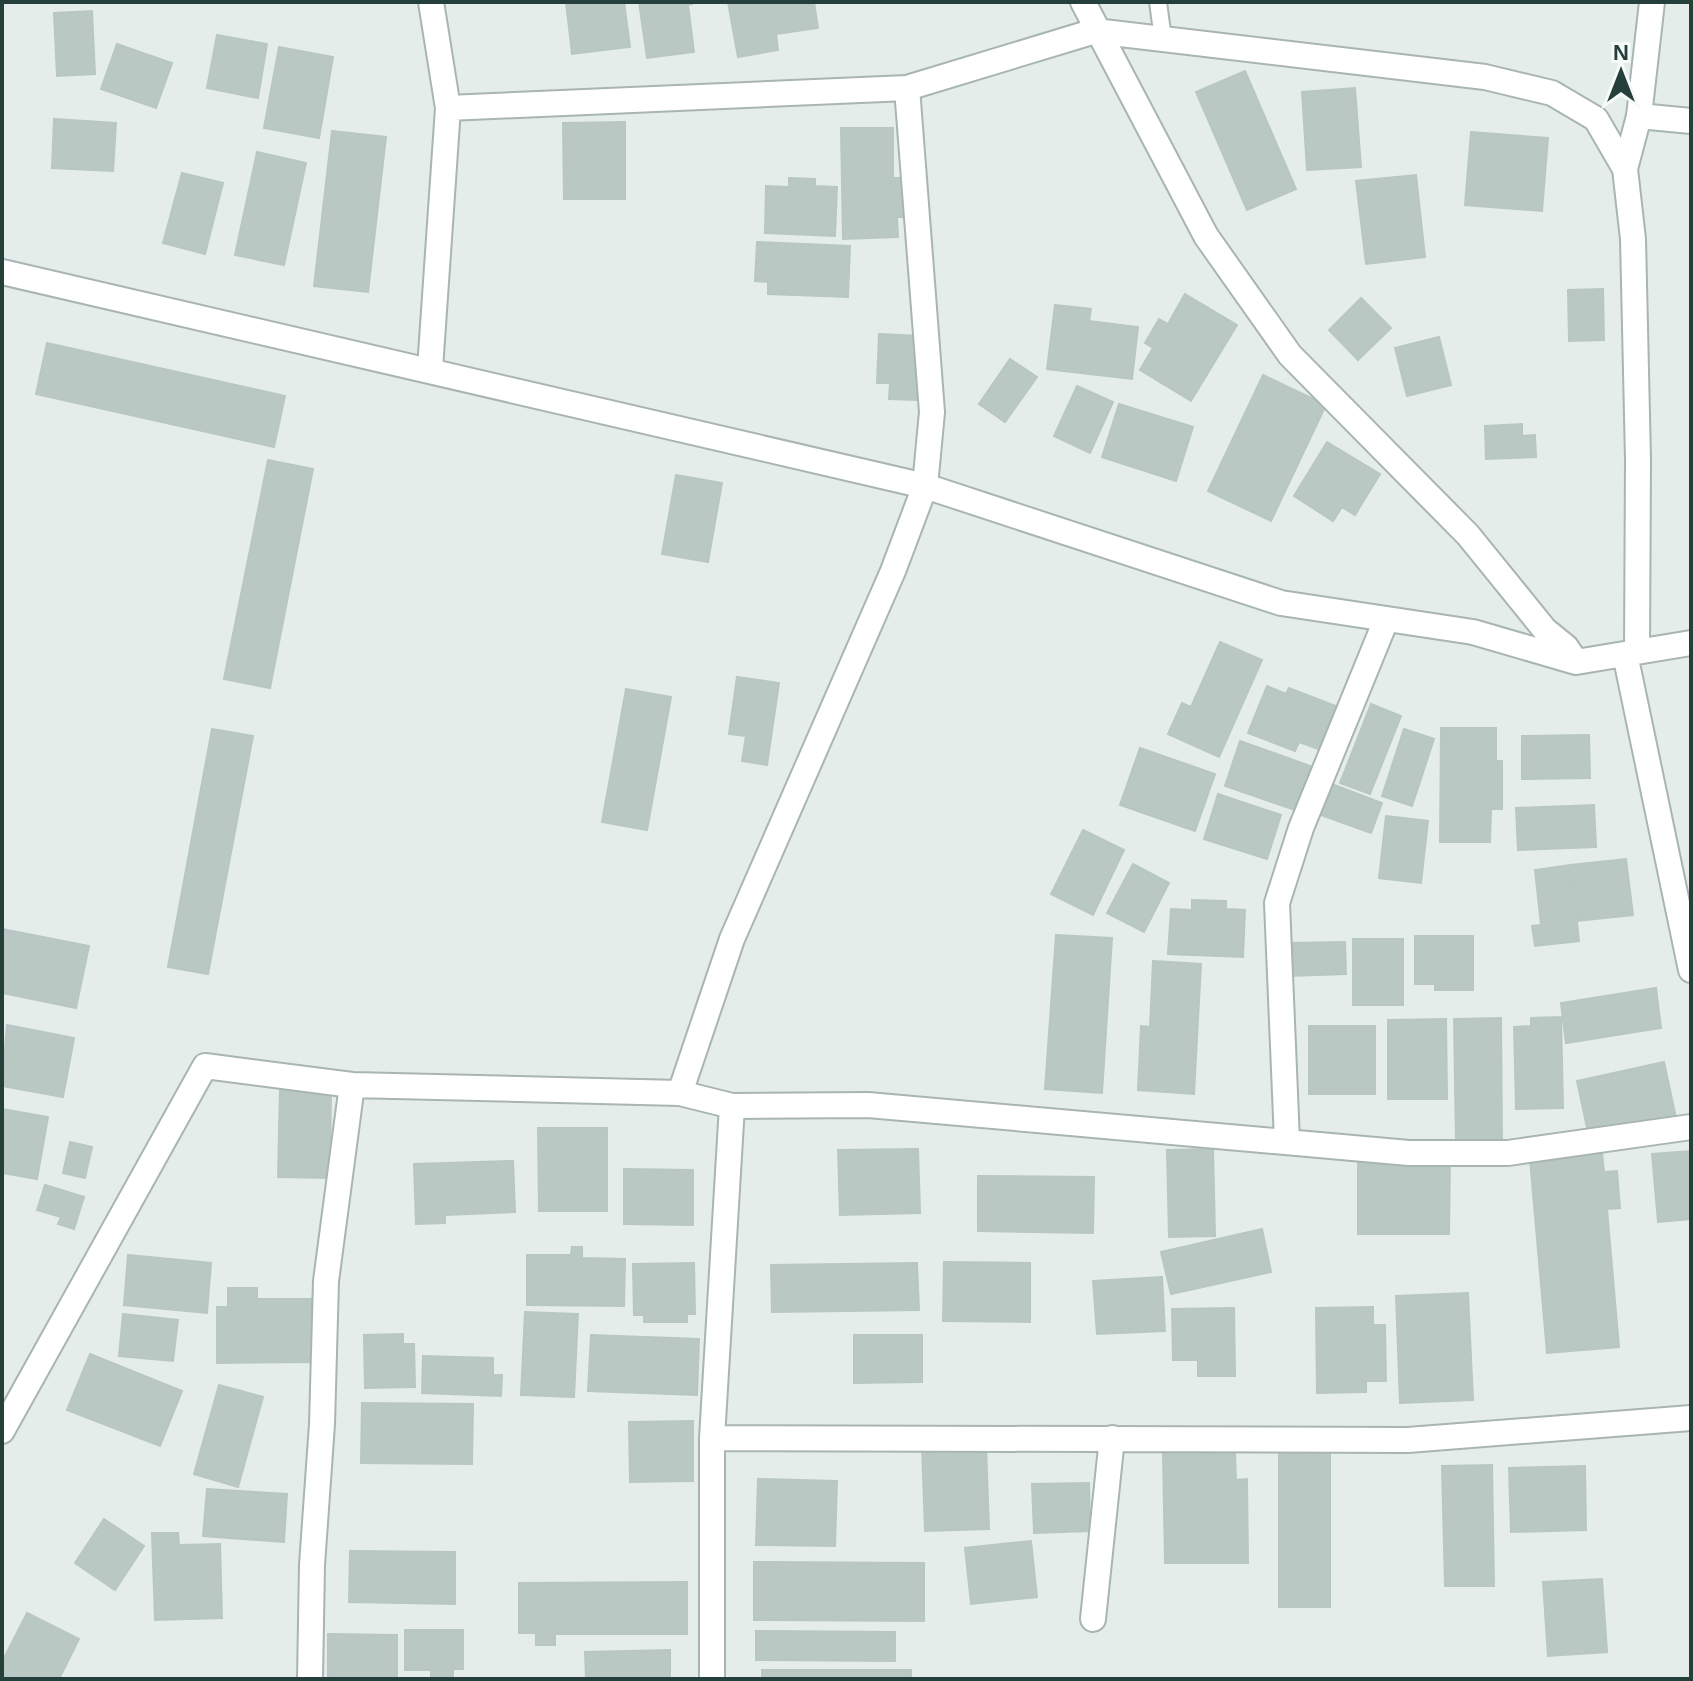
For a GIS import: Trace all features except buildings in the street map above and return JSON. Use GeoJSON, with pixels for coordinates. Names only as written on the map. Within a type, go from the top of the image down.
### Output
{"type":"FeatureCollection","features":[{"type":"Feature","properties":{"kind":"street"},"geometry":{"type":"LineString","coordinates":[[430,369],[448,108],[431,2]]}},
{"type":"Feature","properties":{"kind":"street"},"geometry":{"type":"LineString","coordinates":[[1083,2],[1095,31],[1206,236],[1290,355],[1468,535],[1545,630],[1566,647],[1576,662]]}},
{"type":"Feature","properties":{"kind":"street"},"geometry":{"type":"LineString","coordinates":[[1652,2],[1639,116],[1625,169],[1633,239],[1638,459],[1631,653],[1691,970]]}},
{"type":"Feature","properties":{"kind":"street"},"geometry":{"type":"LineString","coordinates":[[448,108],[907,88],[1095,31],[1485,77],[1552,93],[1596,119],[1625,169]]}},
{"type":"Feature","properties":{"kind":"street"},"geometry":{"type":"LineString","coordinates":[[680,1093],[732,939],[893,571],[925,486],[932,412],[907,88]]}},
{"type":"Feature","properties":{"kind":"street"},"geometry":{"type":"LineString","coordinates":[[1639,116],[1691,121]]}},
{"type":"Feature","properties":{"kind":"street"},"geometry":{"type":"LineString","coordinates":[[2,272],[925,486],[1281,603],[1473,632],[1576,662],[1691,643]]}},
{"type":"Feature","properties":{"kind":"street"},"geometry":{"type":"LineString","coordinates":[[1287,1141],[1277,903],[1301,828],[1386,620]]}},
{"type":"Feature","properties":{"kind":"street"},"geometry":{"type":"LineString","coordinates":[[2,1431],[205,1066],[352,1085],[680,1093],[732,1106],[868,1105],[1409,1153],[1508,1153],[1691,1127]]}},
{"type":"Feature","properties":{"kind":"street"},"geometry":{"type":"LineString","coordinates":[[310,1679],[312,1565],[322,1424],[326,1281],[352,1085]]}},
{"type":"Feature","properties":{"kind":"street"},"geometry":{"type":"LineString","coordinates":[[712,1679],[712,1438],[732,1106]]}},
{"type":"Feature","properties":{"kind":"street"},"geometry":{"type":"LineString","coordinates":[[712,1438],[1408,1440],[1691,1418]]}},
{"type":"Feature","properties":{"kind":"street"},"geometry":{"type":"LineString","coordinates":[[1093,1619],[1112,1438]]}},
{"type":"Feature","properties":{"kind":"lane"},"geometry":{"type":"LineString","coordinates":[[1158,2],[1163,39]]}}]}
